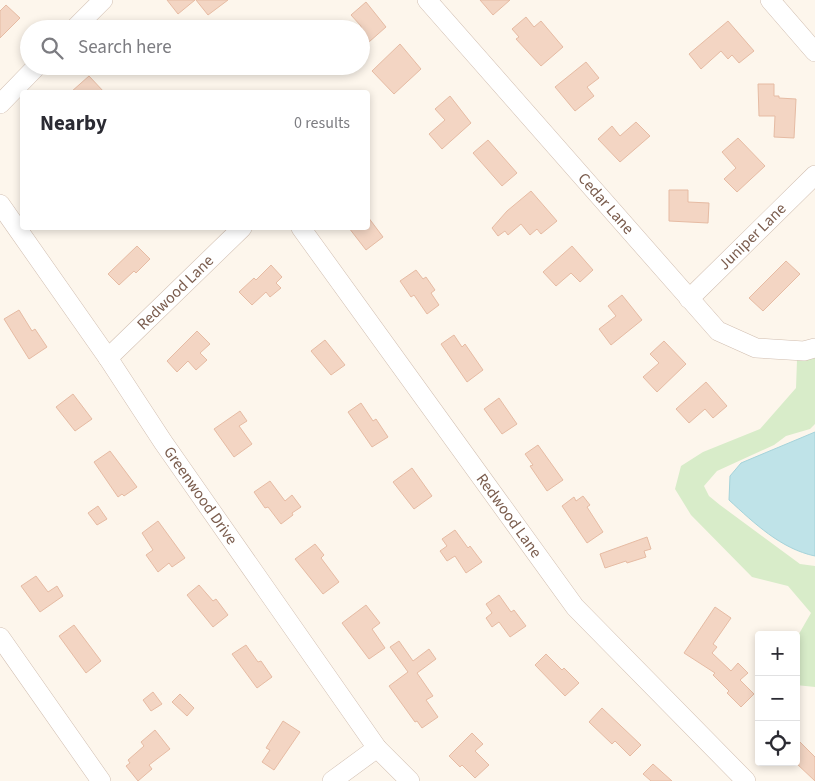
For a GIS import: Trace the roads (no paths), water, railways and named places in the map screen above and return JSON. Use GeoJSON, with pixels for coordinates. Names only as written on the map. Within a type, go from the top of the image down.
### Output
{"type":"FeatureCollection","features":[{"type":"Feature","properties":{"kind":"street"},"geometry":{"type":"LineString","coordinates":[[83,20],[103,0]]}},
{"type":"Feature","properties":{"kind":"street","name":"Cedar Lane"},"geometry":{"type":"LineString","coordinates":[[427,0],[718,331],[756,348],[804,351],[815,348]]}},
{"type":"Feature","properties":{"kind":"street"},"geometry":{"type":"LineString","coordinates":[[770,0],[815,52]]}},
{"type":"Feature","properties":{"kind":"street"},"geometry":{"type":"LineString","coordinates":[[0,104],[28,75]]}},
{"type":"Feature","properties":{"kind":"street","name":"Juniper Lane"},"geometry":{"type":"LineString","coordinates":[[689,299],[815,175]]}},
{"type":"Feature","properties":{"kind":"street","name":"Greenwood Drive"},"geometry":{"type":"LineString","coordinates":[[0,204],[108,358],[163,442],[377,748],[410,781]]}},
{"type":"Feature","properties":{"kind":"street","name":"Redwood Lane"},"geometry":{"type":"LineString","coordinates":[[108,358],[240,230]]}},
{"type":"Feature","properties":{"kind":"street","name":"Redwood Lane"},"geometry":{"type":"LineString","coordinates":[[303,230],[575,607],[746,781]]}},
{"type":"Feature","properties":{"kind":"street"},"geometry":{"type":"LineString","coordinates":[[0,637],[101,781]]}},
{"type":"Feature","properties":{"kind":"street"},"geometry":{"type":"LineString","coordinates":[[332,781],[377,748]]}},
{"type":"Feature","properties":{"kind":"water"},"geometry":{"type":"Polygon","coordinates":[[[815,432],[815,556],[791,548],[779,541],[758,526],[729,500],[730,476],[741,463],[815,432]]]}}]}
